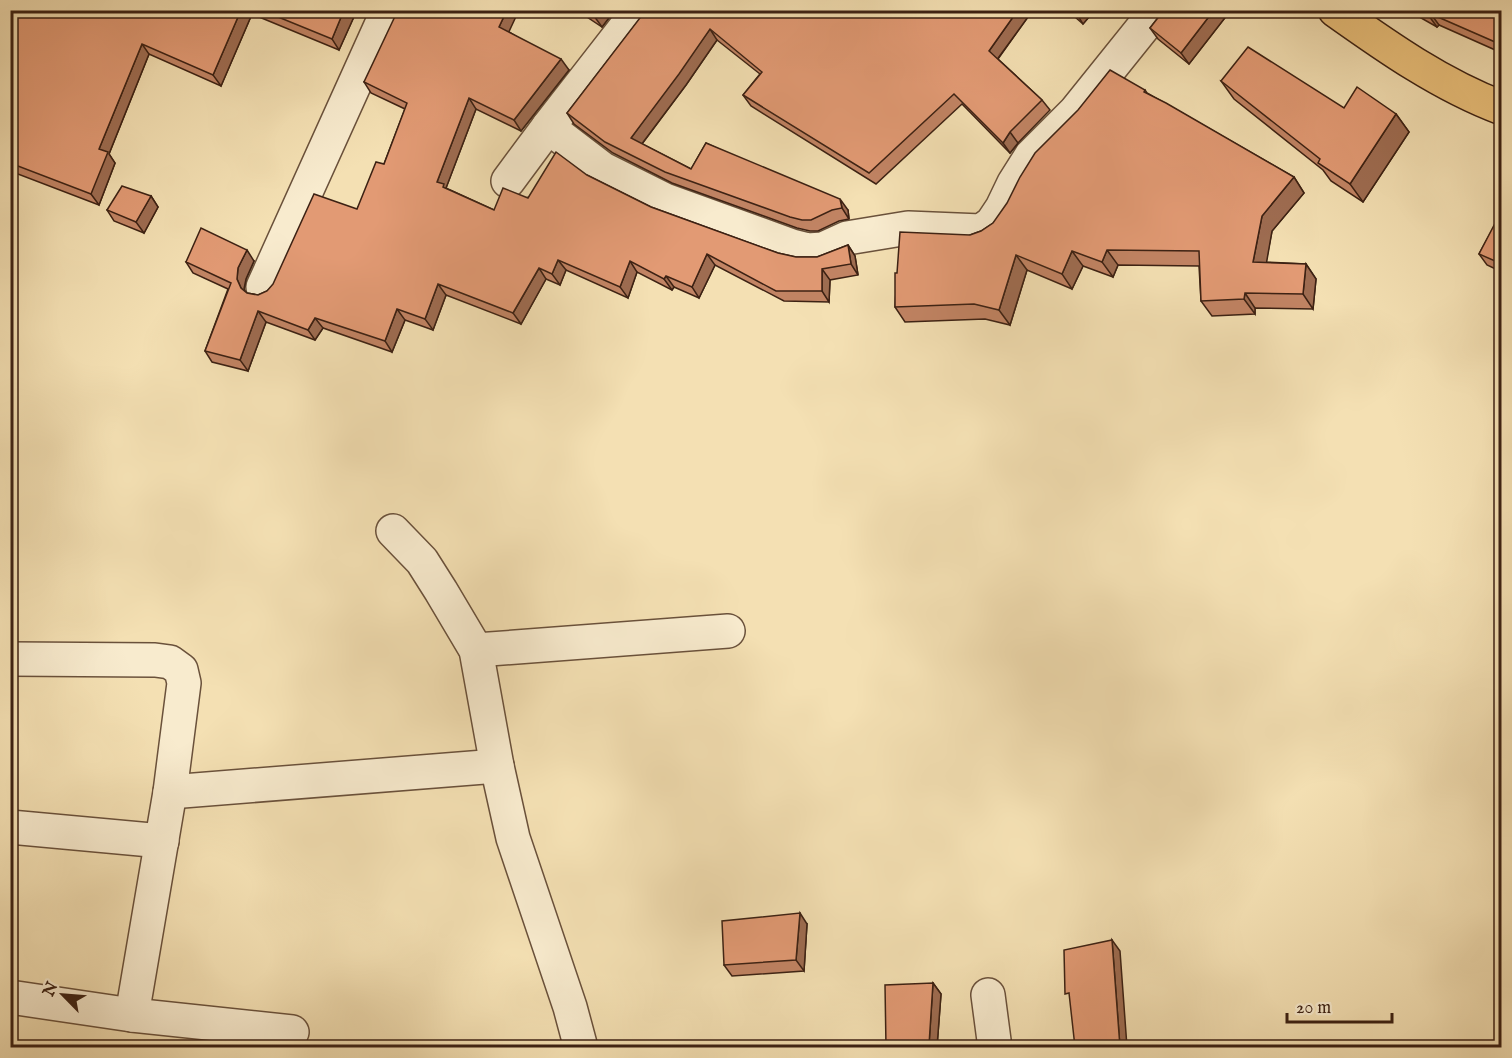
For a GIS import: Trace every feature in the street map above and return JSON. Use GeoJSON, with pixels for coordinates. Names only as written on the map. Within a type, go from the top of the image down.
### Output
{"type":"FeatureCollection","features":[{"type":"Feature","properties":{"kind":"highway"},"geometry":{"type":"LineString","coordinates":[[1335,10],[1423,70],[1502,108]]}},
{"type":"Feature","properties":{"kind":"street"},"geometry":{"type":"LineString","coordinates":[[263,287],[388,10]]}},
{"type":"Feature","properties":{"kind":"street"},"geometry":{"type":"LineString","coordinates":[[508,181],[639,10]]}},
{"type":"Feature","properties":{"kind":"street"},"geometry":{"type":"LineString","coordinates":[[548,128],[603,169],[665,200],[808,250],[823,249],[847,238],[908,228],[981,231],[992,223],[1031,156],[1075,112],[1157,10]]}},
{"type":"Feature","properties":{"kind":"street"},"geometry":{"type":"LineString","coordinates":[[393,531],[422,561],[476,650],[513,838],[570,1007],[581,1047]]}},
{"type":"Feature","properties":{"kind":"street"},"geometry":{"type":"LineString","coordinates":[[476,650],[728,631]]}},
{"type":"Feature","properties":{"kind":"street"},"geometry":{"type":"LineString","coordinates":[[10,659],[155,660],[170,662],[181,670],[184,683],[170,792],[132,1015]]}},
{"type":"Feature","properties":{"kind":"street"},"geometry":{"type":"LineString","coordinates":[[170,792],[497,766]]}},
{"type":"Feature","properties":{"kind":"street"},"geometry":{"type":"LineString","coordinates":[[10,827],[162,841]]}},
{"type":"Feature","properties":{"kind":"street"},"geometry":{"type":"LineString","coordinates":[[988,995],[995,1047]]}},
{"type":"Feature","properties":{"kind":"street"},"geometry":{"type":"LineString","coordinates":[[10,998],[132,1015],[292,1032]]}},
{"type":"Feature","properties":{"kind":"building"},"geometry":{"type":"Polygon","coordinates":[[[10,10],[241,10],[213,75],[142,44],[99,149],[108,152],[91,194],[10,163],[10,10]]]}},
{"type":"Feature","properties":{"kind":"building"},"geometry":{"type":"Polygon","coordinates":[[[261,10],[344,10],[332,39],[261,10]]]}},
{"type":"Feature","properties":{"kind":"building"},"geometry":{"type":"Polygon","coordinates":[[[398,10],[507,10],[499,27],[561,59],[514,120],[469,98],[437,182],[444,184],[443,187],[494,210],[503,188],[528,198],[556,152],[587,175],[651,207],[778,253],[796,257],[817,257],[848,245],[851,264],[822,269],[822,291],[776,291],[707,254],[692,287],[666,276],[664,279],[630,261],[620,287],[558,260],[552,274],[539,268],[513,313],[438,284],[425,319],[397,309],[385,341],[315,318],[308,330],[258,311],[240,360],[205,351],[231,283],[186,262],[201,228],[247,250],[238,268],[237,279],[241,288],[247,293],[258,295],[267,291],[273,284],[314,194],[357,209],[376,162],[384,164],[407,103],[364,82],[398,10]]]}},
{"type":"Feature","properties":{"kind":"building"},"geometry":{"type":"Polygon","coordinates":[[[586,10],[599,10],[594,16],[586,10]]]}},
{"type":"Feature","properties":{"kind":"building"},"geometry":{"type":"Polygon","coordinates":[[[646,10],[1018,10],[989,51],[1042,100],[1010,132],[1003,143],[954,94],[869,173],[743,95],[762,72],[710,29],[631,138],[691,169],[706,143],[840,199],[842,208],[811,220],[790,217],[665,172],[605,142],[567,113],[646,10]]]}},
{"type":"Feature","properties":{"kind":"building"},"geometry":{"type":"Polygon","coordinates":[[[1164,10],[1214,10],[1181,53],[1150,28],[1164,10]]]}},
{"type":"Feature","properties":{"kind":"building"},"geometry":{"type":"Polygon","coordinates":[[[1419,10],[1502,10],[1502,45],[1431,14],[1429,16],[1419,10]]]}},
{"type":"Feature","properties":{"kind":"building"},"geometry":{"type":"Polygon","coordinates":[[[1248,47],[1344,108],[1357,87],[1396,114],[1350,184],[1318,163],[1320,159],[1221,81],[1248,47]]]}},
{"type":"Feature","properties":{"kind":"building"},"geometry":{"type":"Polygon","coordinates":[[[1110,70],[1145,90],[1144,92],[1294,177],[1262,216],[1253,262],[1306,264],[1303,294],[1245,293],[1244,299],[1201,301],[1199,251],[1107,250],[1102,262],[1072,251],[1062,274],[1016,255],[999,310],[974,304],[895,307],[895,273],[897,273],[900,232],[970,235],[993,223],[1035,153],[1078,110],[1110,70]]]}},
{"type":"Feature","properties":{"kind":"building"},"geometry":{"type":"Polygon","coordinates":[[[122,186],[151,196],[136,222],[107,210],[122,186]]]}},
{"type":"Feature","properties":{"kind":"building"},"geometry":{"type":"Polygon","coordinates":[[[1502,212],[1502,264],[1479,254],[1502,212]]]}},
{"type":"Feature","properties":{"kind":"building"},"geometry":{"type":"Polygon","coordinates":[[[800,913],[796,960],[724,965],[722,921],[800,913]]]}},
{"type":"Feature","properties":{"kind":"building"},"geometry":{"type":"Polygon","coordinates":[[[1112,940],[1120,1047],[1075,1047],[1069,993],[1065,994],[1064,950],[1112,940]]]}},
{"type":"Feature","properties":{"kind":"building"},"geometry":{"type":"Polygon","coordinates":[[[933,983],[929,1045],[886,1047],[885,985],[933,983]]]}}]}
